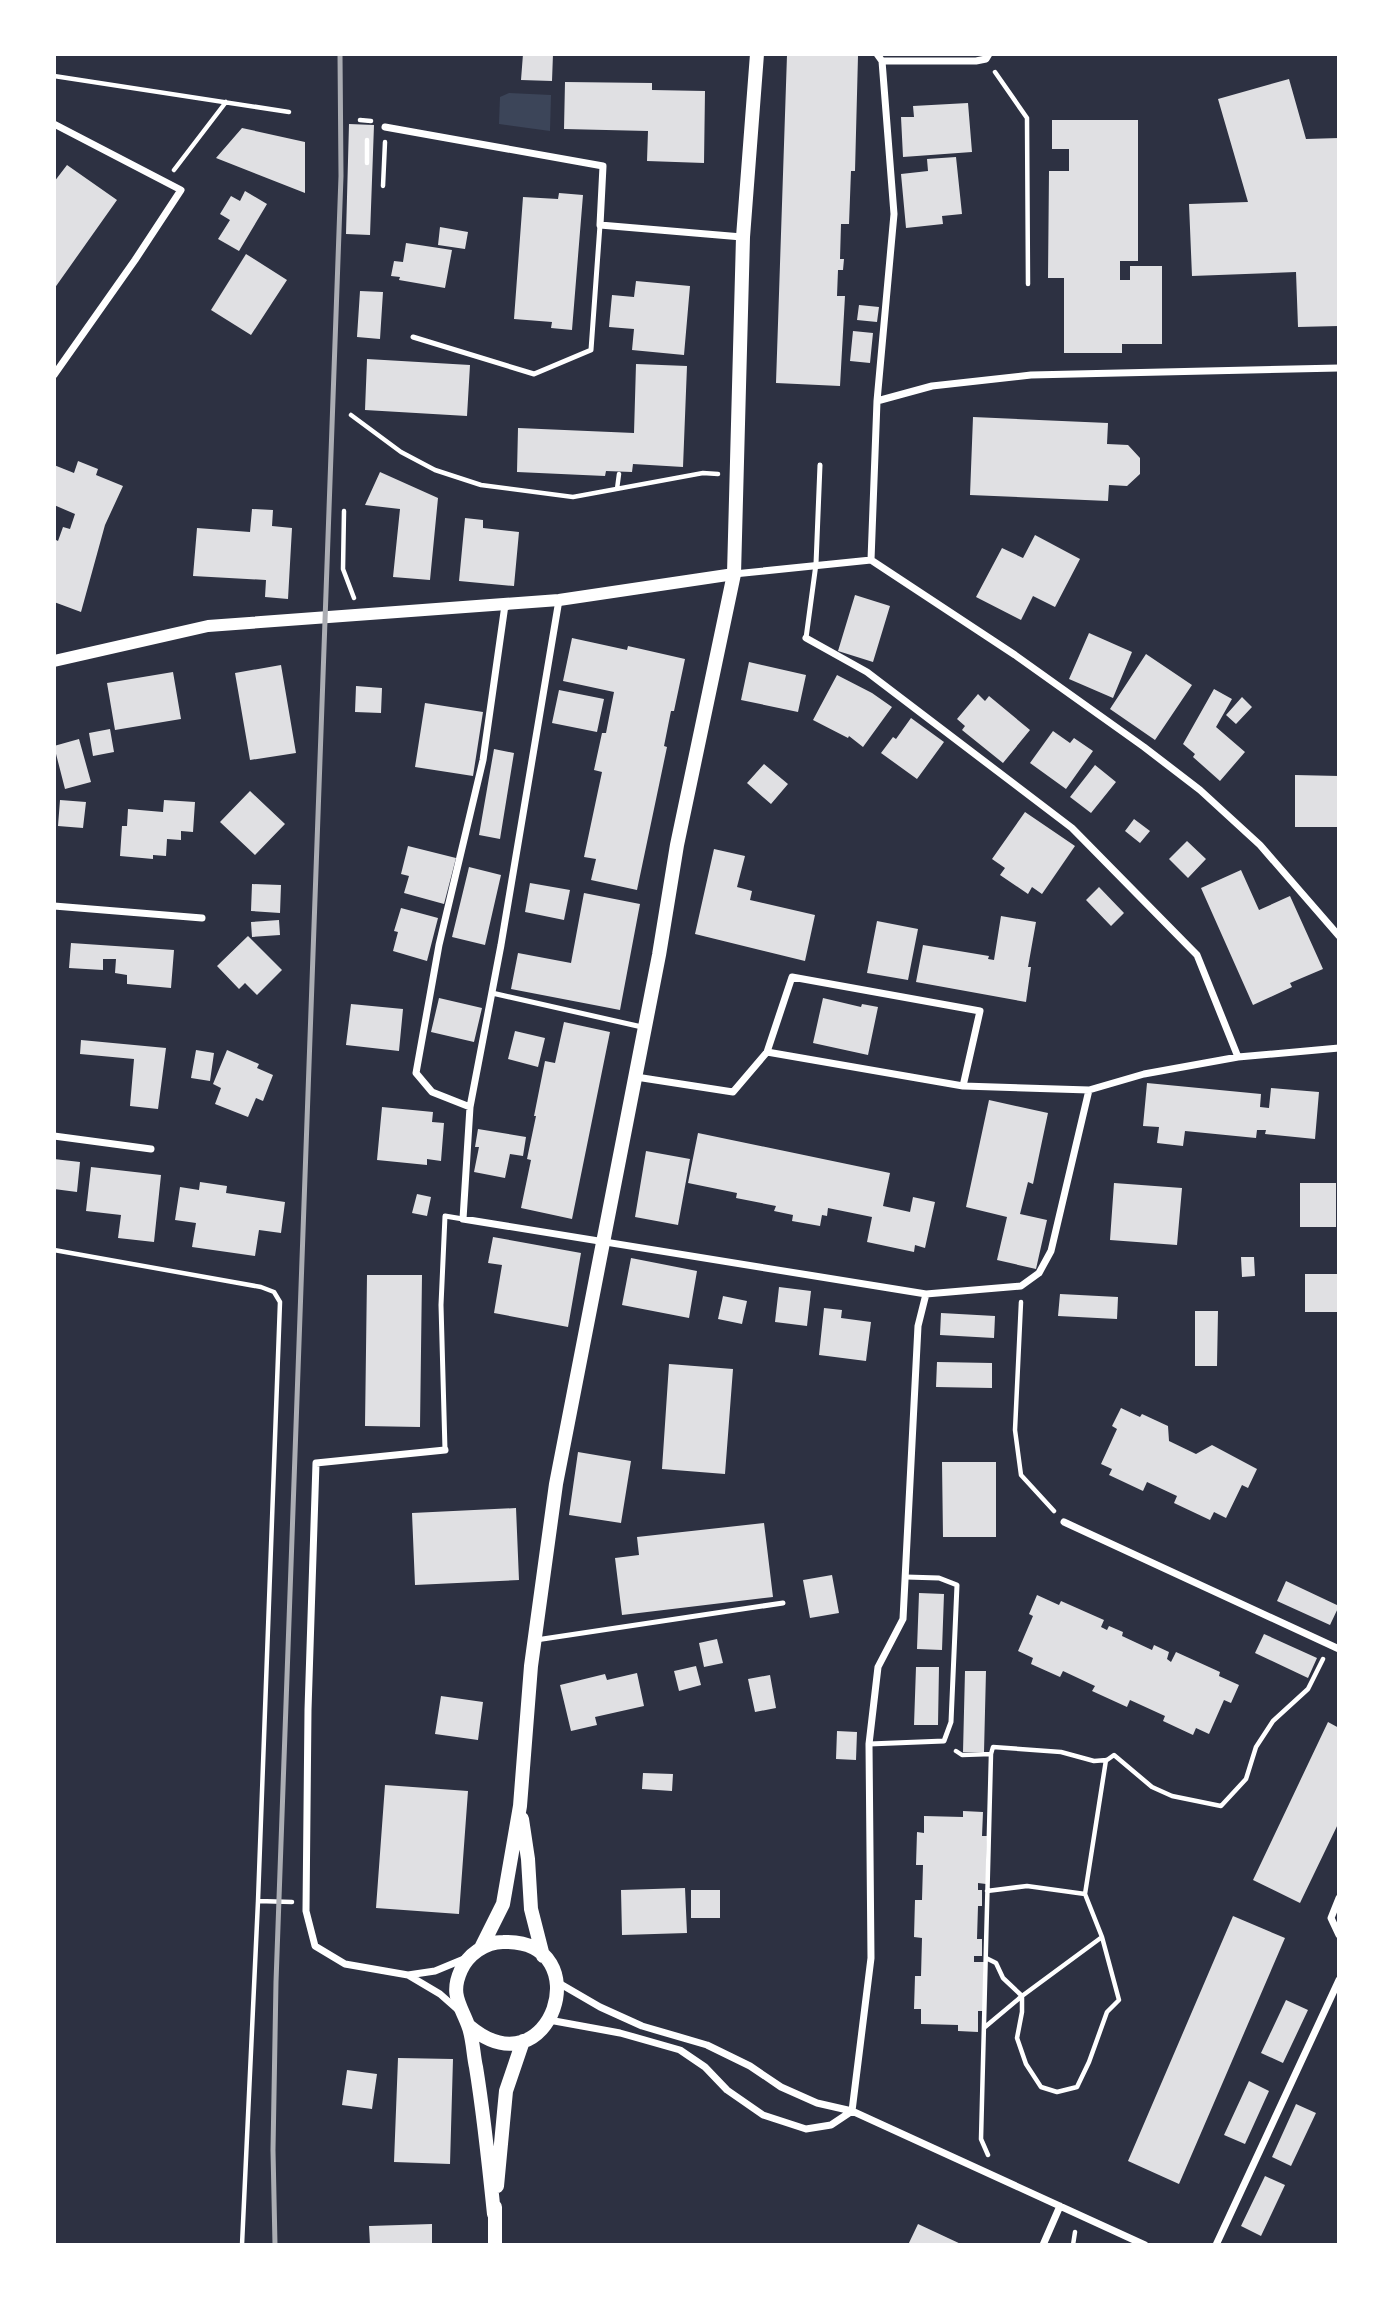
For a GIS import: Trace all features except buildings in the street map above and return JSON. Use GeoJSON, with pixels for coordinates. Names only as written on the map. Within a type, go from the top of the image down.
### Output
{"type":"FeatureCollection","features":[{"type":"Feature","properties":{"kind":"main road"},"geometry":{"type":"LineString","coordinates":[[475,1952],[496,1942],[513,1941],[529,1946],[543,1956],[552,1968],[558,1996],[550,2020],[538,2033],[509,2043],[480,2035],[469,2026],[461,2013],[456,1998],[457,1982],[461,1969],[475,1952],[503,1904],[520,1806],[534,1640],[556,1484],[645,1027],[677,845],[734,575],[743,237],[757,54]]}},
{"type":"Feature","properties":{"kind":"main road"},"geometry":{"type":"LineString","coordinates":[[520,1806],[528,1859],[531,1909],[543,1956]]}},
{"type":"Feature","properties":{"kind":"main road"},"geometry":{"type":"LineString","coordinates":[[469,2026],[480,2091],[495,2245]]}},
{"type":"Feature","properties":{"kind":"main road"},"geometry":{"type":"LineString","coordinates":[[494,2214],[506,2091],[523,2040]]}},
{"type":"Feature","properties":{"kind":"street"},"geometry":{"type":"LineString","coordinates":[[871,560],[877,401],[894,214],[879,58],[976,61],[987,57]]}},
{"type":"Feature","properties":{"kind":"street"},"geometry":{"type":"LineString","coordinates":[[54,124],[181,190],[54,375]]}},
{"type":"Feature","properties":{"kind":"street"},"geometry":{"type":"LineString","coordinates":[[385,127],[603,166],[600,225],[743,237]]}},
{"type":"Feature","properties":{"kind":"street"},"geometry":{"type":"LineString","coordinates":[[877,401],[932,386],[1031,375],[1339,368]]}},
{"type":"Feature","properties":{"kind":"street"},"geometry":{"type":"LineString","coordinates":[[54,661],[208,626],[559,600],[816,564],[871,560],[1015,655],[1200,790],[1261,845],[1339,936]]}},
{"type":"Feature","properties":{"kind":"street"},"geometry":{"type":"LineString","coordinates":[[559,600],[470,1107],[463,1219],[926,1294],[1021,1286],[1039,1273],[1051,1251],[1089,1090]]}},
{"type":"Feature","properties":{"kind":"street"},"geometry":{"type":"LineString","coordinates":[[470,1107],[432,1092],[416,1073],[439,945],[484,760],[505,604]]}},
{"type":"Feature","properties":{"kind":"street"},"geometry":{"type":"LineString","coordinates":[[806,638],[867,672],[1072,828],[1197,955],[1238,1057]]}},
{"type":"Feature","properties":{"kind":"street"},"geometry":{"type":"LineString","coordinates":[[54,906],[202,918]]}},
{"type":"Feature","properties":{"kind":"street"},"geometry":{"type":"LineString","coordinates":[[635,1077],[733,1092],[767,1052],[792,977],[980,1011],[963,1086]]}},
{"type":"Feature","properties":{"kind":"street"},"geometry":{"type":"LineString","coordinates":[[767,1052],[963,1086],[1089,1090],[1144,1074],[1238,1057],[1339,1048]]}},
{"type":"Feature","properties":{"kind":"street"},"geometry":{"type":"LineString","coordinates":[[54,1136],[151,1149]]}},
{"type":"Feature","properties":{"kind":"street"},"geometry":{"type":"LineString","coordinates":[[550,2020],[620,2033],[680,2050],[705,2067],[727,2090],[764,2115],[806,2129],[831,2125],[852,2111],[871,1958],[869,1744],[878,1667],[904,1619],[918,1326],[926,1294]]}},
{"type":"Feature","properties":{"kind":"street"},"geometry":{"type":"LineString","coordinates":[[445,1450],[316,1463],[308,1710],[306,1911],[315,1946],[345,1964],[408,1975],[435,1971],[475,1952]]}},
{"type":"Feature","properties":{"kind":"street"},"geometry":{"type":"LineString","coordinates":[[1063,1522],[1339,1649]]}},
{"type":"Feature","properties":{"kind":"street"},"geometry":{"type":"LineString","coordinates":[[1339,1898],[1331,1918],[1339,1935]]}},
{"type":"Feature","properties":{"kind":"street"},"geometry":{"type":"LineString","coordinates":[[408,1975],[440,1994],[461,2013]]}},
{"type":"Feature","properties":{"kind":"street"},"geometry":{"type":"LineString","coordinates":[[1216,2245],[1339,1980]]}},
{"type":"Feature","properties":{"kind":"street"},"geometry":{"type":"LineString","coordinates":[[557,1982],[600,2007],[642,2026],[707,2045],[750,2066],[781,2087],[817,2103],[852,2111],[1145,2245]]}},
{"type":"Feature","properties":{"kind":"street"},"geometry":{"type":"LineString","coordinates":[[1044,2245],[1060,2206]]}},
{"type":"Feature","properties":{"kind":"lane"},"geometry":{"type":"LineString","coordinates":[[413,337],[534,374],[591,350],[600,225]]}},
{"type":"Feature","properties":{"kind":"lane"},"geometry":{"type":"LineString","coordinates":[[806,638],[816,564],[820,465]]}},
{"type":"Feature","properties":{"kind":"lane"},"geometry":{"type":"LineString","coordinates":[[492,993],[645,1027]]}},
{"type":"Feature","properties":{"kind":"lane"},"geometry":{"type":"LineString","coordinates":[[445,1450],[441,1305],[445,1216],[463,1219]]}},
{"type":"Feature","properties":{"kind":"lane"},"geometry":{"type":"LineString","coordinates":[[869,1744],[944,1741],[951,1722],[957,1585],[939,1578],[906,1577]]}},
{"type":"Feature","properties":{"kind":"lane"},"geometry":{"type":"LineString","coordinates":[[534,1640],[783,1603]]}},
{"type":"Feature","properties":{"kind":"path"},"geometry":{"type":"LineString","coordinates":[[987,57],[1027,118],[1028,285]]}},
{"type":"Feature","properties":{"kind":"path"},"geometry":{"type":"LineString","coordinates":[[54,76],[289,111]]}},
{"type":"Feature","properties":{"kind":"path"},"geometry":{"type":"LineString","coordinates":[[164,181],[226,102]]}},
{"type":"Feature","properties":{"kind":"path"},"geometry":{"type":"LineString","coordinates":[[360,120],[369,120]]}},
{"type":"Feature","properties":{"kind":"path"},"geometry":{"type":"LineString","coordinates":[[383,186],[385,127]]}},
{"type":"Feature","properties":{"kind":"path"},"geometry":{"type":"LineString","coordinates":[[367,140],[367,163]]}},
{"type":"Feature","properties":{"kind":"path"},"geometry":{"type":"LineString","coordinates":[[351,415],[412,458],[435,470],[481,485],[573,497],[703,473],[736,476]]}},
{"type":"Feature","properties":{"kind":"path"},"geometry":{"type":"LineString","coordinates":[[617,489],[619,474]]}},
{"type":"Feature","properties":{"kind":"path"},"geometry":{"type":"LineString","coordinates":[[344,511],[343,569],[360,615]]}},
{"type":"Feature","properties":{"kind":"path"},"geometry":{"type":"LineString","coordinates":[[54,1250],[261,1287],[274,1292],[280,1302],[258,1902],[242,2245]]}},
{"type":"Feature","properties":{"kind":"path"},"geometry":{"type":"LineString","coordinates":[[1021,1286],[1014,1430],[1021,1475],[1063,1522]]}},
{"type":"Feature","properties":{"kind":"path"},"geometry":{"type":"LineString","coordinates":[[1000,2178],[981,2139],[993,1747],[1061,1752],[1094,1761],[1107,1760],[1114,1755],[1152,1787],[1172,1796],[1221,1806],[1246,1779],[1256,1747],[1273,1721],[1308,1689],[1329,1645]]}},
{"type":"Feature","properties":{"kind":"path"},"geometry":{"type":"LineString","coordinates":[[944,1741],[962,1755],[991,1755]]}},
{"type":"Feature","properties":{"kind":"path"},"geometry":{"type":"LineString","coordinates":[[986,1958],[996,1964],[1003,1978],[1022,1996],[1017,2038],[1026,2064],[1041,2087],[1057,2092],[1077,2087],[1107,2012],[1119,2000],[1102,1937],[1085,1894],[1107,1760]]}},
{"type":"Feature","properties":{"kind":"path"},"geometry":{"type":"LineString","coordinates":[[987,1891],[1027,1886],[1085,1894]]}},
{"type":"Feature","properties":{"kind":"path"},"geometry":{"type":"LineString","coordinates":[[984,2028],[1022,1996],[1102,1937]]}},
{"type":"Feature","properties":{"kind":"shaded area"},"geometry":{"type":"Polygon","coordinates":[[[509,93],[551,95],[550,131],[499,124],[500,97],[509,93]]]}},
{"type":"Feature","properties":{"kind":"railway"},"geometry":{"type":"LineString","coordinates":[[275,2245],[273,2150],[276,1982],[341,176],[340,54]]}}]}
